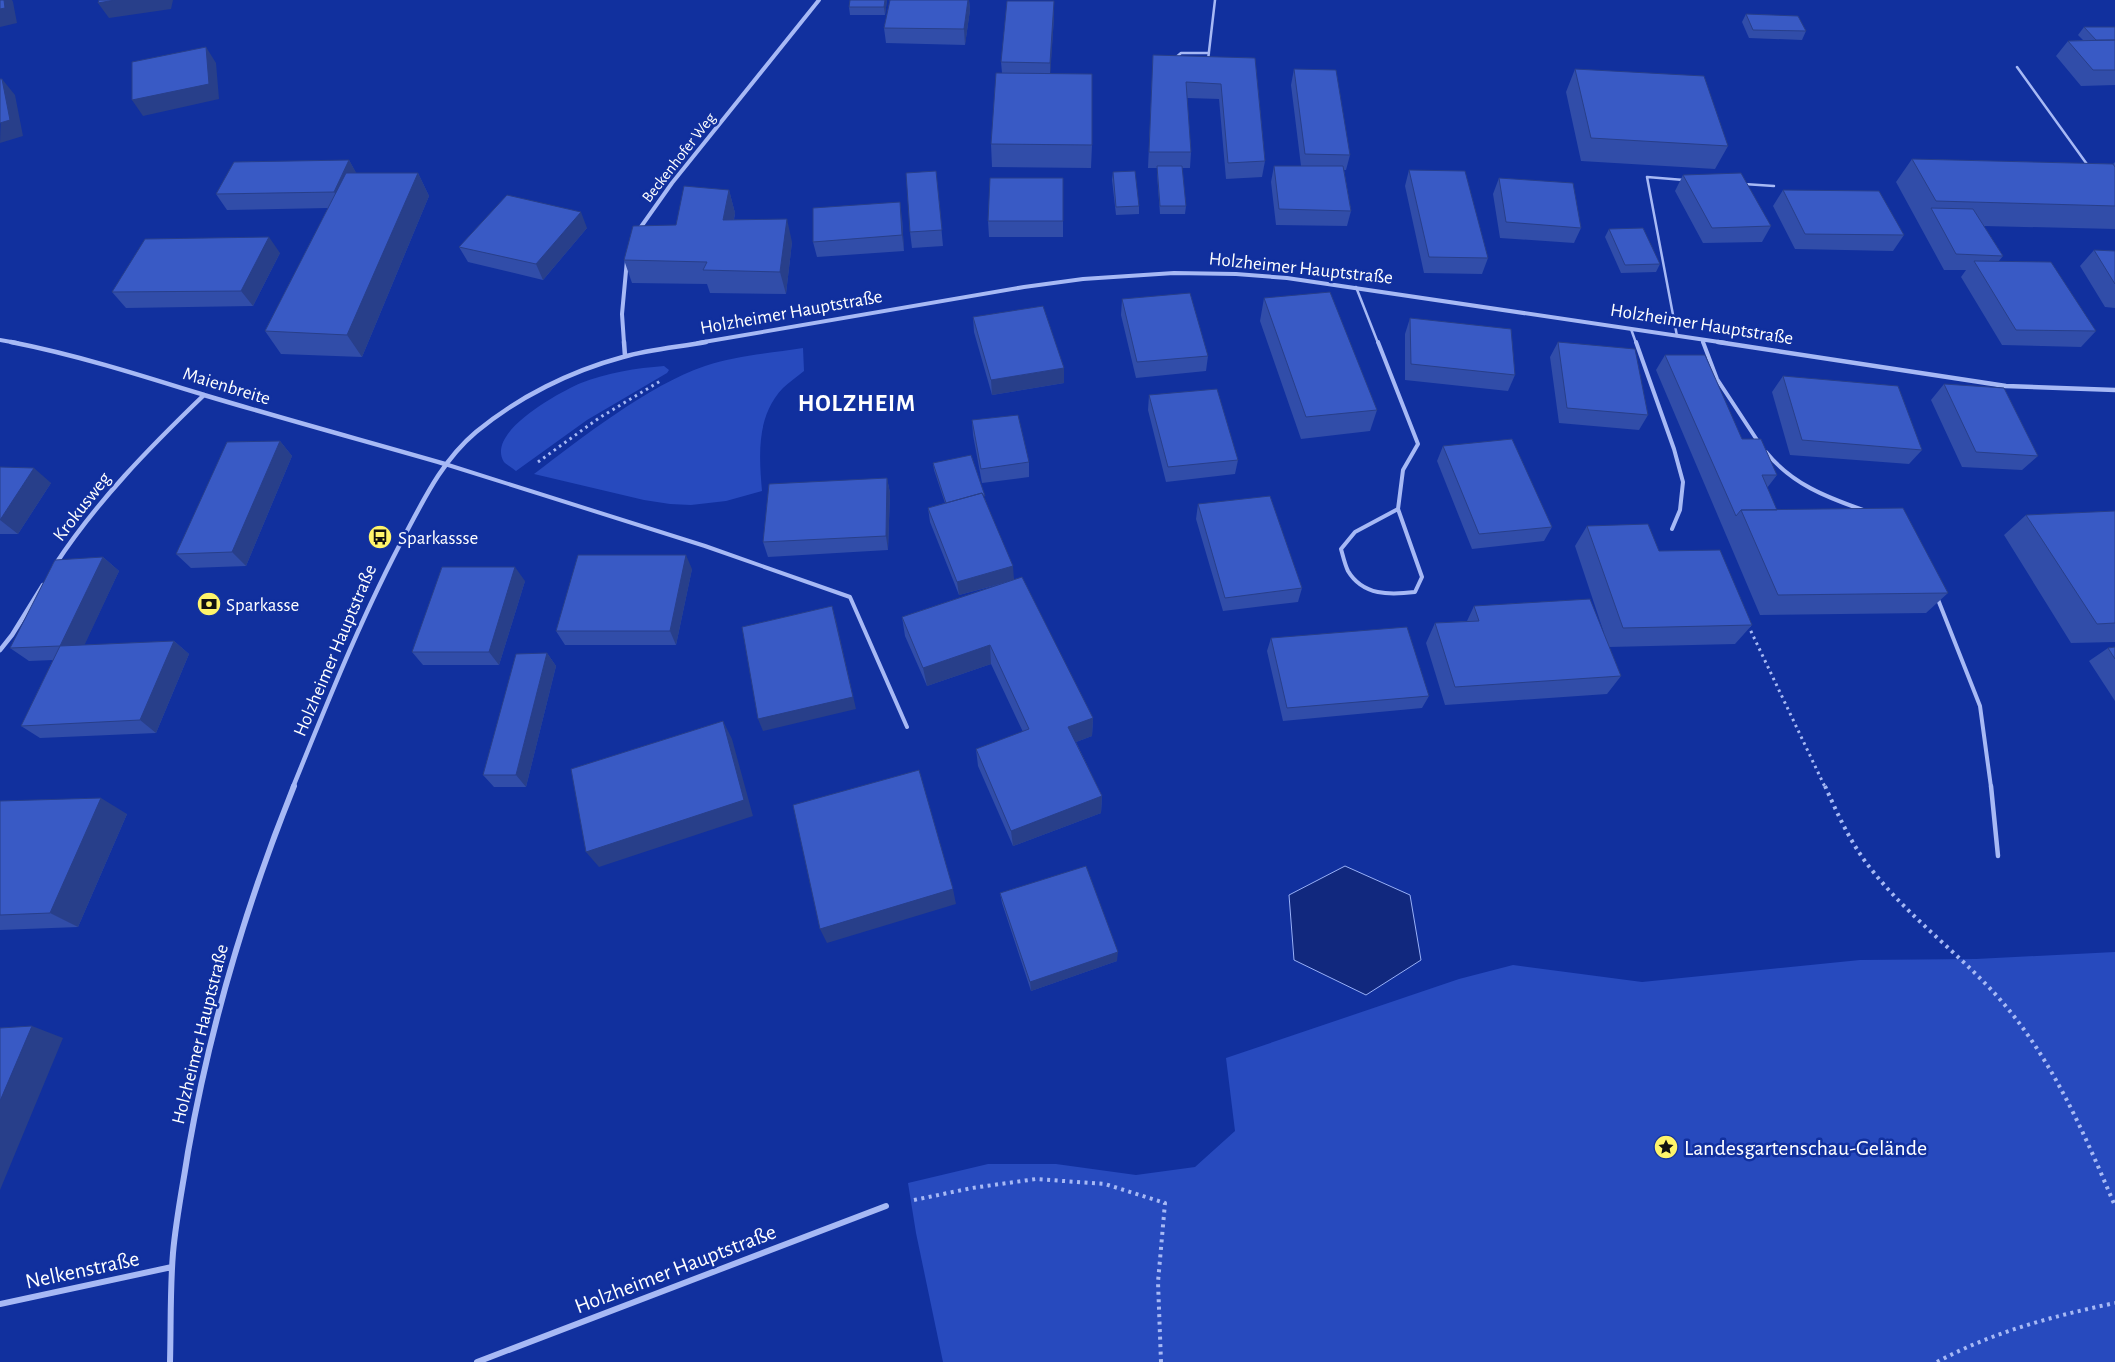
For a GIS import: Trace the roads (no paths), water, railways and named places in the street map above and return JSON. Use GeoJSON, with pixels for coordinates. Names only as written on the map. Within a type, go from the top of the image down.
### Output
{"type":"FeatureCollection","features":[{"type":"Feature","properties":{"kind":"street","name":"Beckenhofer Weg"},"geometry":{"type":"LineString","coordinates":[[634,237],[672,183],[819,0]]}},
{"type":"Feature","properties":{"kind":"street"},"geometry":{"type":"LineString","coordinates":[[624,356],[623,280],[628,253]]}},
{"type":"Feature","properties":{"kind":"street","name":"Holzheimer Hauptstraße"},"geometry":{"type":"LineString","coordinates":[[170,1362],[172,1267],[179,1204],[200,1087],[220,1004],[251,900],[298,775],[372,597],[429,490],[445,464],[461,446],[492,419],[528,397],[576,373],[624,356],[950,299],[1083,278],[1174,273],[1236,274],[1356,287],[2006,386],[2115,390]]}},
{"type":"Feature","properties":{"kind":"street","name":"Maienbreite"},"geometry":{"type":"LineString","coordinates":[[0,340],[62,352],[445,464]]}},
{"type":"Feature","properties":{"kind":"street","name":"Krokusweg"},"geometry":{"type":"LineString","coordinates":[[51,572],[70,541],[108,492],[142,455],[204,395]]}},
{"type":"Feature","properties":{"kind":"street"},"geometry":{"type":"LineString","coordinates":[[0,650],[12,635],[46,580]]}},
{"type":"Feature","properties":{"kind":"street","name":"Holzheimer Hauptstraße"},"geometry":{"type":"LineString","coordinates":[[476,1362],[886,1206]]}},
{"type":"Feature","properties":{"kind":"street","name":"Nelkenstraße"},"geometry":{"type":"LineString","coordinates":[[0,1304],[172,1267]]}},
{"type":"Feature","properties":{"kind":"lane"},"geometry":{"type":"LineString","coordinates":[[1207,64],[1216,0]]}},
{"type":"Feature","properties":{"kind":"lane"},"geometry":{"type":"LineString","coordinates":[[1176,63],[1174,59],[1181,53],[1209,52]]}},
{"type":"Feature","properties":{"kind":"lane"},"geometry":{"type":"LineString","coordinates":[[2017,67],[2091,170]]}},
{"type":"Feature","properties":{"kind":"lane"},"geometry":{"type":"LineString","coordinates":[[1677,336],[1647,177],[1686,180]]}},
{"type":"Feature","properties":{"kind":"lane"},"geometry":{"type":"LineString","coordinates":[[1735,183],[1774,186]]}},
{"type":"Feature","properties":{"kind":"lane"},"geometry":{"type":"LineString","coordinates":[[1356,287],[1418,444],[1403,470],[1398,509],[1422,577],[1415,592],[1392,595],[1363,588],[1348,571],[1341,549],[1355,532],[1398,509]]}},
{"type":"Feature","properties":{"kind":"lane"},"geometry":{"type":"LineString","coordinates":[[1631,329],[1674,449],[1683,482],[1680,510],[1672,529]]}},
{"type":"Feature","properties":{"kind":"lane"},"geometry":{"type":"LineString","coordinates":[[1702,340],[1717,379],[1743,421],[1776,466],[1815,494],[1871,514]]}},
{"type":"Feature","properties":{"kind":"lane"},"geometry":{"type":"LineString","coordinates":[[445,464],[705,546],[850,597],[907,728]]}},
{"type":"Feature","properties":{"kind":"lane"},"geometry":{"type":"LineString","coordinates":[[1934,591],[1980,706],[1998,856]]}},
{"type":"Feature","properties":{"kind":"place","name":"Sparkassse"},"geometry":{"type":"Point","coordinates":[380,537]}},
{"type":"Feature","properties":{"kind":"place","name":"Sparkasse"},"geometry":{"type":"Point","coordinates":[209,604]}},
{"type":"Feature","properties":{"kind":"place","name":"Landesgartenschau-Gelände"},"geometry":{"type":"Point","coordinates":[1666,1147]}},
{"type":"Feature","properties":{"kind":"district","name":"HOLZHEIM"},"geometry":{"type":"Point","coordinates":[857,403]}}]}
